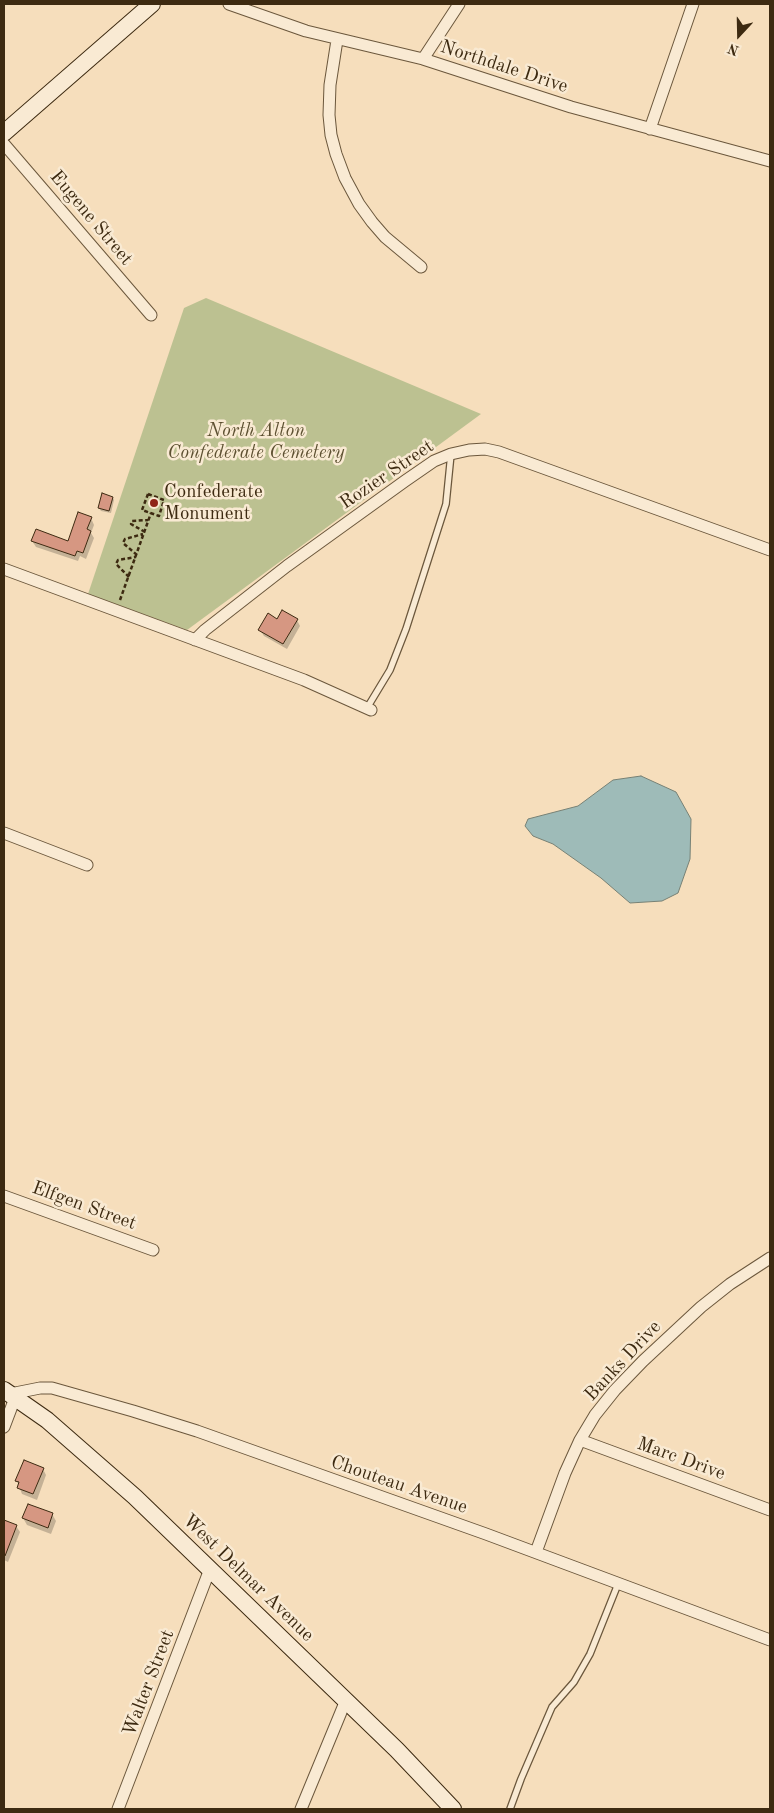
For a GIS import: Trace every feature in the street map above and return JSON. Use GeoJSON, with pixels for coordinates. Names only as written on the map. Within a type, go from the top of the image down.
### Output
{"type":"FeatureCollection","features":[{"type":"Feature","properties":{"kind":"street"},"geometry":{"type":"LineString","coordinates":[[4,133],[152,4]]}},
{"type":"Feature","properties":{"kind":"street","name":"Northdale Drive"},"geometry":{"type":"LineString","coordinates":[[229,4],[298,29],[337,40],[423,59],[570,107],[770,161]]}},
{"type":"Feature","properties":{"kind":"street"},"geometry":{"type":"LineString","coordinates":[[423,59],[459,4]]}},
{"type":"Feature","properties":{"kind":"street"},"geometry":{"type":"LineString","coordinates":[[650,130],[692,4]]}},
{"type":"Feature","properties":{"kind":"street"},"geometry":{"type":"LineString","coordinates":[[337,40],[330,85],[331,135],[336,154],[354,195],[372,222],[385,237],[421,266]]}},
{"type":"Feature","properties":{"kind":"street","name":"Eugene Street"},"geometry":{"type":"LineString","coordinates":[[4,144],[151,315]]}},
{"type":"Feature","properties":{"kind":"street","name":"Rozier Street"},"geometry":{"type":"LineString","coordinates":[[195,640],[204,630],[287,566],[405,481],[434,461],[451,454],[469,450],[499,452],[770,550]]}},
{"type":"Feature","properties":{"kind":"street"},"geometry":{"type":"LineString","coordinates":[[4,569],[304,680],[369,709]]}},
{"type":"Feature","properties":{"kind":"street"},"geometry":{"type":"LineString","coordinates":[[4,833],[87,865]]}},
{"type":"Feature","properties":{"kind":"street","name":"Elfgen Street"},"geometry":{"type":"LineString","coordinates":[[4,1196],[152,1250]]}},
{"type":"Feature","properties":{"kind":"street","name":"Banks Drive"},"geometry":{"type":"LineString","coordinates":[[536,1552],[565,1473],[580,1440],[595,1415],[615,1390],[643,1361],[700,1307],[730,1284],[770,1258]]}},
{"type":"Feature","properties":{"kind":"street","name":"Chouteau Avenue"},"geometry":{"type":"LineString","coordinates":[[10,1394],[40,1388],[52,1388],[133,1411],[536,1552],[770,1640]]}},
{"type":"Feature","properties":{"kind":"street"},"geometry":{"type":"LineString","coordinates":[[4,1427],[10,1394]]}},
{"type":"Feature","properties":{"kind":"street","name":"West Delmar Avenue"},"geometry":{"type":"LineString","coordinates":[[10,1394],[47,1420],[136,1498],[397,1750],[453,1809]]}},
{"type":"Feature","properties":{"kind":"street","name":"Marc Drive"},"geometry":{"type":"LineString","coordinates":[[580,1440],[770,1510]]}},
{"type":"Feature","properties":{"kind":"street","name":"Walter Street"},"geometry":{"type":"LineString","coordinates":[[118,1809],[210,1569]]}},
{"type":"Feature","properties":{"kind":"street"},"geometry":{"type":"LineString","coordinates":[[301,1809],[346,1700]]}},
{"type":"Feature","properties":{"kind":"lane"},"geometry":{"type":"LineString","coordinates":[[369,709],[390,670],[406,629],[446,504],[451,454]]}},
{"type":"Feature","properties":{"kind":"lane"},"geometry":{"type":"LineString","coordinates":[[510,1809],[552,1707],[574,1682],[590,1654],[618,1584]]}},
{"type":"Feature","properties":{"kind":"path"},"geometry":{"type":"LineString","coordinates":[[148,494],[164,500],[159,516],[152,513],[142,510],[148,494]]}},
{"type":"Feature","properties":{"kind":"path"},"geometry":{"type":"LineString","coordinates":[[116,611],[152,513]]}},
{"type":"Feature","properties":{"kind":"path"},"geometry":{"type":"LineString","coordinates":[[144,533],[131,524],[132,521],[149,520]]}},
{"type":"Feature","properties":{"kind":"path"},"geometry":{"type":"LineString","coordinates":[[136,556],[123,543],[125,539],[144,533]]}},
{"type":"Feature","properties":{"kind":"path"},"geometry":{"type":"LineString","coordinates":[[129,577],[116,564],[118,560],[136,556]]}},
{"type":"Feature","properties":{"kind":"green space","name":"North Alton Confederate Cemetery"},"geometry":{"type":"Polygon","coordinates":[[[206,298],[481,414],[187,630],[88,594],[184,308],[206,298]]]}},
{"type":"Feature","properties":{"kind":"water"},"geometry":{"type":"Polygon","coordinates":[[[641,776],[676,792],[691,819],[690,859],[678,893],[662,901],[630,903],[601,878],[553,844],[533,836],[525,826],[528,819],[578,806],[613,780],[641,776]]]}},
{"type":"Feature","properties":{"kind":"building"},"geometry":{"type":"Polygon","coordinates":[[[102,493],[113,497],[109,511],[98,508],[102,493]]]}},
{"type":"Feature","properties":{"kind":"building"},"geometry":{"type":"Polygon","coordinates":[[[78,512],[92,517],[87,529],[91,531],[83,553],[77,551],[75,556],[31,541],[36,529],[68,541],[78,512]]]}},
{"type":"Feature","properties":{"kind":"building"},"geometry":{"type":"Polygon","coordinates":[[[282,610],[298,619],[283,644],[258,630],[268,613],[277,619],[282,610]]]}},
{"type":"Feature","properties":{"kind":"building"},"geometry":{"type":"Polygon","coordinates":[[[24,1460],[44,1468],[33,1494],[17,1488],[19,1482],[15,1481],[24,1460]]]}},
{"type":"Feature","properties":{"kind":"building"},"geometry":{"type":"Polygon","coordinates":[[[28,1504],[53,1513],[48,1528],[22,1518],[28,1504]]]}},
{"type":"Feature","properties":{"kind":"building"},"geometry":{"type":"Polygon","coordinates":[[[4,1520],[17,1525],[5,1556],[4,1556],[4,1520]]]}},
{"type":"Feature","properties":{"kind":"place","name":"Confederate Monument"},"geometry":{"type":"Point","coordinates":[154,503]}}]}
